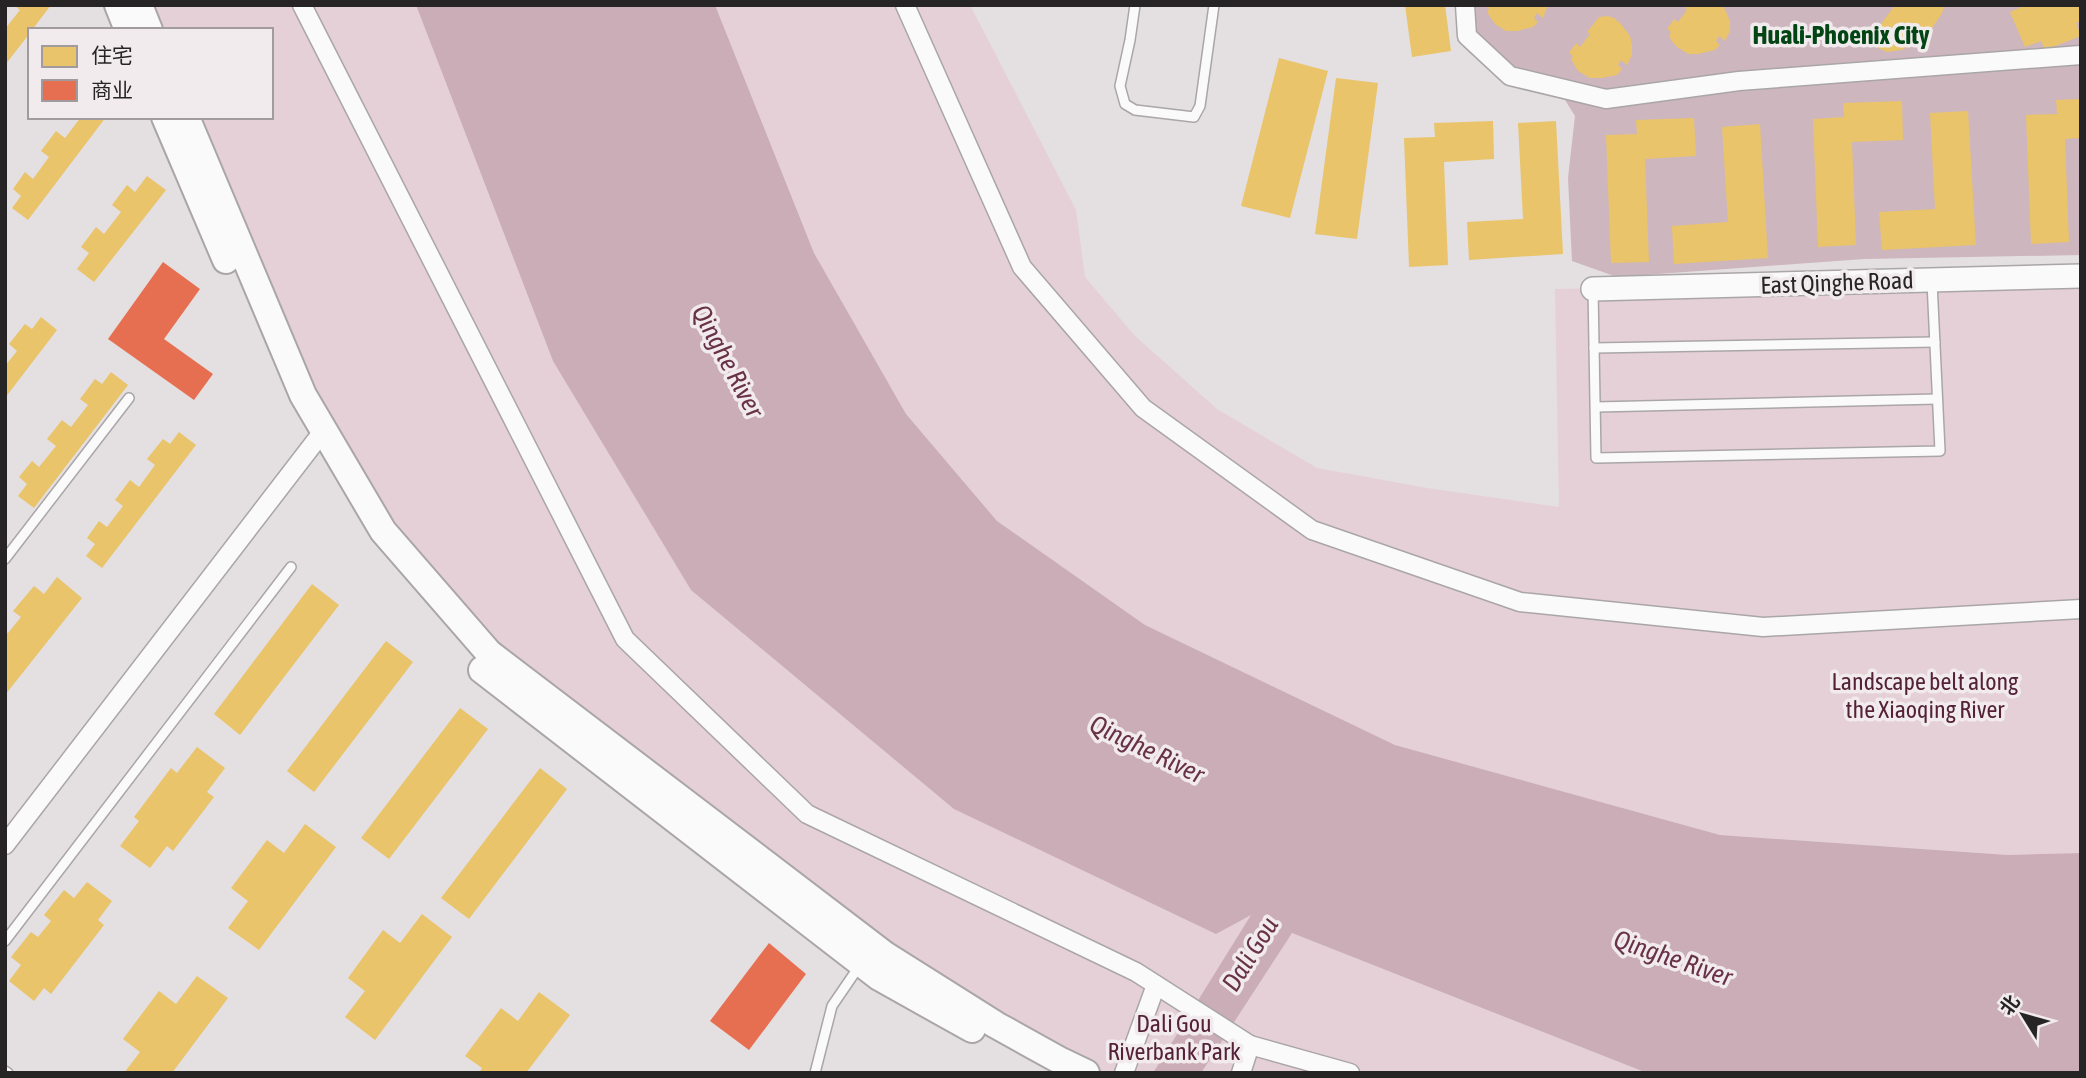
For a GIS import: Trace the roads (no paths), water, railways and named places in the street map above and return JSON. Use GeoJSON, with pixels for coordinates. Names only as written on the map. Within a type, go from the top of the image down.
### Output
{"type":"FeatureCollection","features":[{"type":"Feature","properties":{"kind":"main road"},"geometry":{"type":"LineString","coordinates":[[118,5],[127,28]]}},
{"type":"Feature","properties":{"kind":"main road"},"geometry":{"type":"LineString","coordinates":[[139,5],[148,28]]}},
{"type":"Feature","properties":{"kind":"main road"},"geometry":{"type":"LineString","coordinates":[[166,119],[281,389],[383,531],[489,653],[886,955],[996,1025],[1086,1073]]}},
{"type":"Feature","properties":{"kind":"main road"},"geometry":{"type":"LineString","coordinates":[[187,119],[303,395],[318,437],[369,543],[478,667],[879,977],[1050,1073]]}},
{"type":"Feature","properties":{"kind":"street"},"geometry":{"type":"LineString","coordinates":[[302,5],[625,639],[807,814],[1136,972],[1243,1041],[1350,1073]]}},
{"type":"Feature","properties":{"kind":"street"},"geometry":{"type":"LineString","coordinates":[[905,5],[1022,267],[1143,408],[1311,530],[1520,603],[1763,627],[2081,609]]}},
{"type":"Feature","properties":{"kind":"street"},"geometry":{"type":"LineString","coordinates":[[1465,5],[1467,36],[1510,76],[1606,99],[1739,81],[2081,55]]}},
{"type":"Feature","properties":{"kind":"street","name":"East Qinghe Road"},"geometry":{"type":"LineString","coordinates":[[1593,289],[2081,276]]}},
{"type":"Feature","properties":{"kind":"street"},"geometry":{"type":"LineString","coordinates":[[5,845],[318,437]]}},
{"type":"Feature","properties":{"kind":"street"},"geometry":{"type":"LineString","coordinates":[[1124,1073],[1161,987]]}},
{"type":"Feature","properties":{"kind":"street"},"geometry":{"type":"LineString","coordinates":[[1241,1073],[1243,1041]]}},
{"type":"Feature","properties":{"kind":"lane"},"geometry":{"type":"LineString","coordinates":[[1135,5],[1119,86],[1125,104],[1135,110],[1194,117],[1200,106],[1214,5]]}},
{"type":"Feature","properties":{"kind":"lane"},"geometry":{"type":"LineString","coordinates":[[1593,289],[1596,458],[1912,452],[1940,451],[1932,280]]}},
{"type":"Feature","properties":{"kind":"lane"},"geometry":{"type":"LineString","coordinates":[[1594,348],[1935,342]]}},
{"type":"Feature","properties":{"kind":"lane"},"geometry":{"type":"LineString","coordinates":[[5,559],[129,398]]}},
{"type":"Feature","properties":{"kind":"lane"},"geometry":{"type":"LineString","coordinates":[[1596,407],[1937,399]]}},
{"type":"Feature","properties":{"kind":"lane"},"geometry":{"type":"LineString","coordinates":[[5,941],[292,567]]}},
{"type":"Feature","properties":{"kind":"lane"},"geometry":{"type":"LineString","coordinates":[[815,1073],[832,1006],[862,963]]}},
{"type":"Feature","properties":{"kind":"water"},"geometry":{"type":"Polygon","coordinates":[[[416,5],[715,5],[814,253],[906,414],[997,521],[1145,625],[1395,745],[1720,835],[2008,855],[2081,853],[2081,1073],[1647,1073],[1292,933],[1201,1073],[1153,1073],[1251,915],[1216,934],[954,809],[691,590],[553,361],[416,5]]]}},
{"type":"Feature","properties":{"kind":"district","name":"Huali-Phoenix City"},"geometry":{"type":"Point","coordinates":[1841,35]}},
{"type":"Feature","properties":{"kind":"water label","name":"Qinghe River"},"geometry":{"type":"Point","coordinates":[728,361]}},
{"type":"Feature","properties":{"kind":"water label","name":"Qinghe River"},"geometry":{"type":"Point","coordinates":[1147,749]}},
{"type":"Feature","properties":{"kind":"water label","name":"Dali Gou"},"geometry":{"type":"Point","coordinates":[1250,954]}},
{"type":"Feature","properties":{"kind":"water label","name":"Qinghe River"},"geometry":{"type":"Point","coordinates":[1673,958]}},
{"type":"Feature","properties":{"kind":"park label","name":"Landscape belt along the Xiaoqing River"},"geometry":{"type":"Point","coordinates":[1925,696]}},
{"type":"Feature","properties":{"kind":"park label","name":"Dali Gou Riverbank Park"},"geometry":{"type":"Point","coordinates":[1174,1038]}}]}
